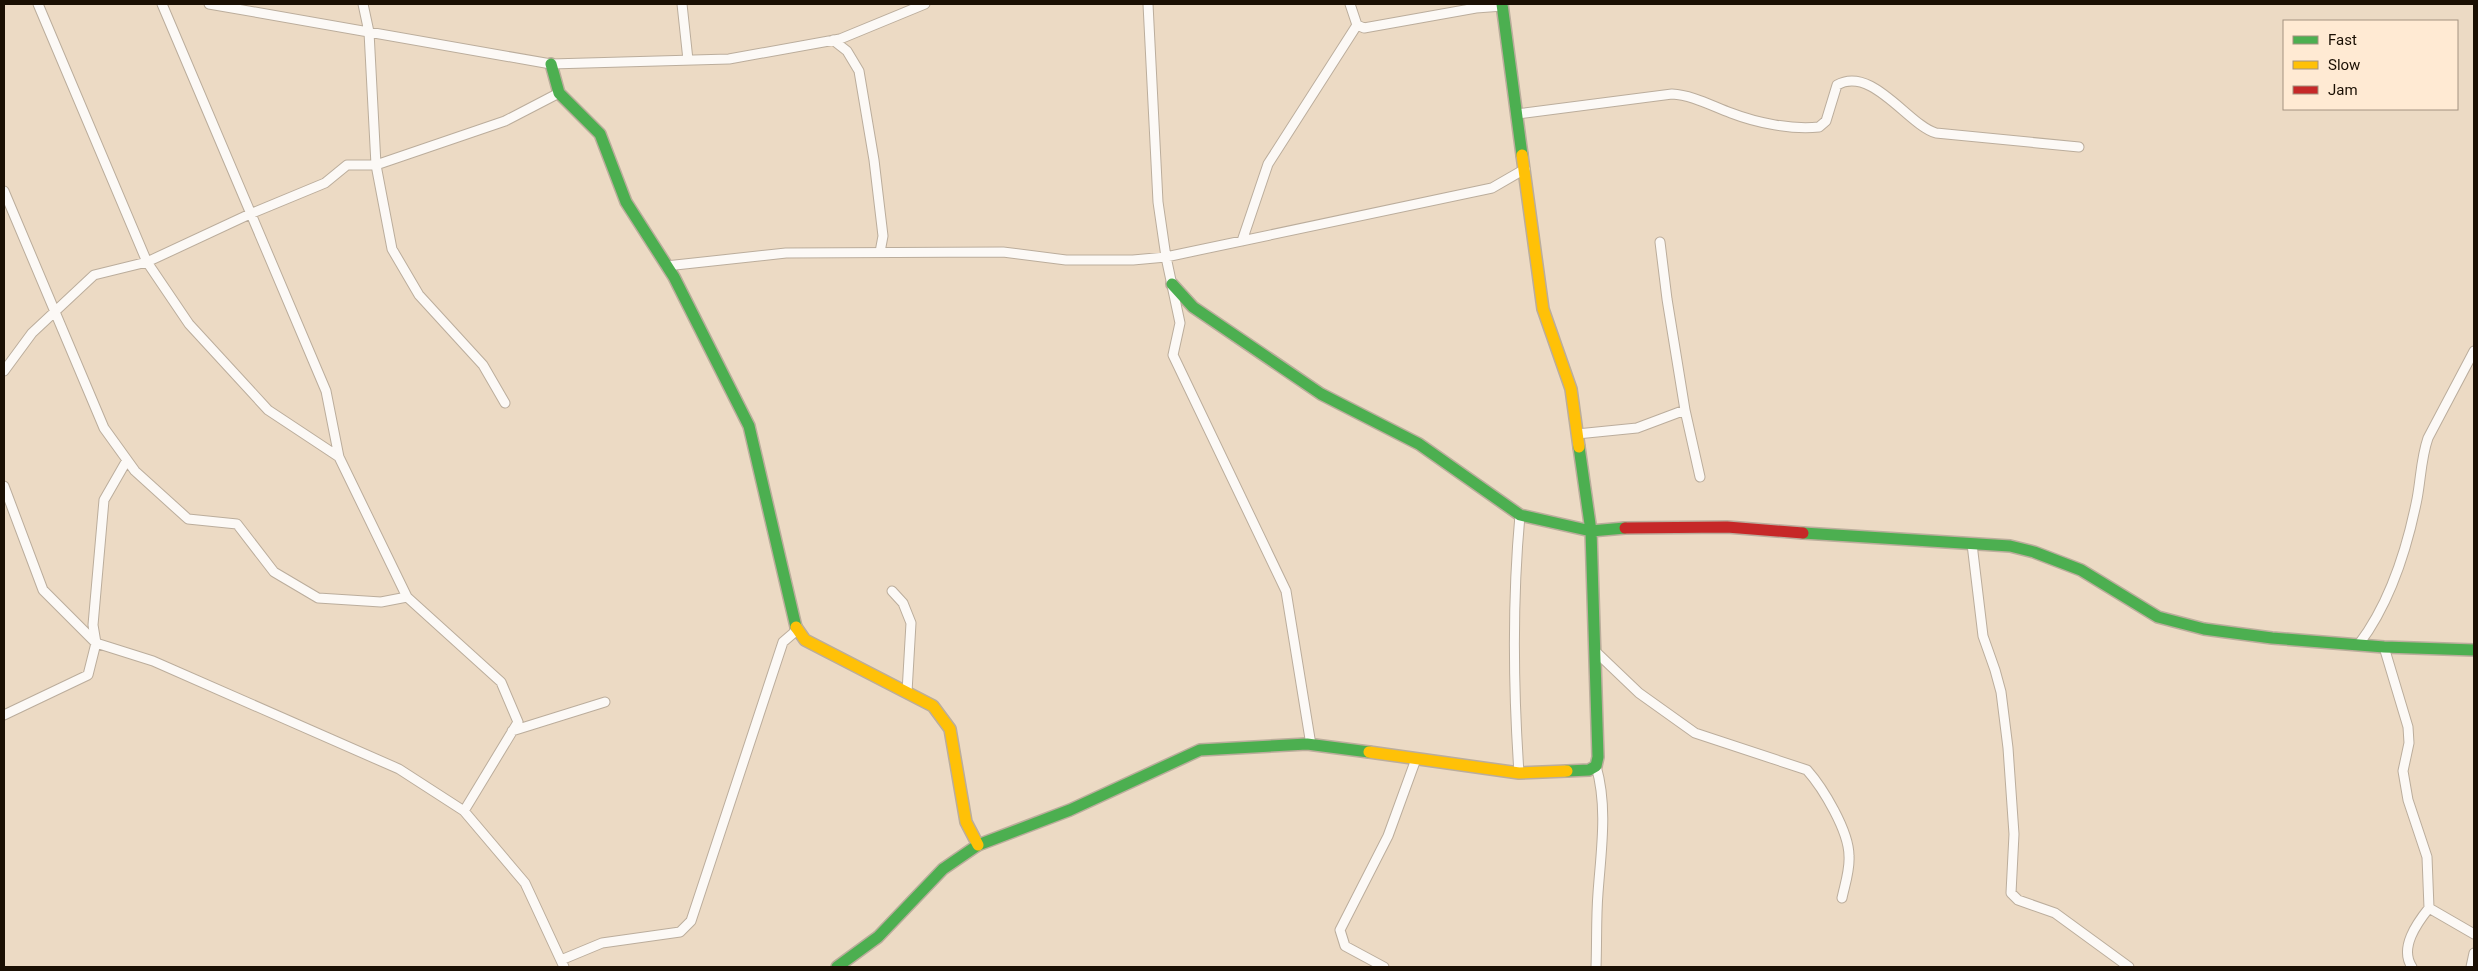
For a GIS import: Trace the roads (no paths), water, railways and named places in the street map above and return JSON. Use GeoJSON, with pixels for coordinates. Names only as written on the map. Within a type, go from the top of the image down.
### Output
{"type":"FeatureCollection","features":[{"type":"Feature","properties":{"kind":"street"},"geometry":{"type":"LineString","coordinates":[[38,4],[147,262],[189,324],[268,410],[340,457]]}},
{"type":"Feature","properties":{"kind":"street"},"geometry":{"type":"LineString","coordinates":[[162,4],[326,391],[340,457],[407,597],[500,682],[518,722],[464,811]]}},
{"type":"Feature","properties":{"kind":"street"},"geometry":{"type":"LineString","coordinates":[[209,4],[552,64],[729,59],[833,40],[921,5]]}},
{"type":"Feature","properties":{"kind":"street"},"geometry":{"type":"LineString","coordinates":[[363,4],[369,32],[376,165],[392,249],[419,295],[483,365],[505,403]]}},
{"type":"Feature","properties":{"kind":"street"},"geometry":{"type":"LineString","coordinates":[[682,4],[688,60]]}},
{"type":"Feature","properties":{"kind":"street"},"geometry":{"type":"LineString","coordinates":[[1148,4],[1158,202],[1166,257],[1180,323],[1173,355],[1286,591],[1311,745]]}},
{"type":"Feature","properties":{"kind":"street"},"geometry":{"type":"LineString","coordinates":[[1350,4],[1357,25],[1364,28],[1502,5],[1543,309],[1570,389],[1591,531],[1598,757],[1596,766],[1602,800],[1603,844],[1598,894],[1596,967]]}},
{"type":"Feature","properties":{"kind":"street"},"geometry":{"type":"LineString","coordinates":[[1242,241],[1268,164],[1357,25]]}},
{"type":"Feature","properties":{"kind":"street"},"geometry":{"type":"LineString","coordinates":[[833,40],[847,50],[860,71],[874,160],[883,236],[880,252]]}},
{"type":"Feature","properties":{"kind":"street"},"geometry":{"type":"LineString","coordinates":[[552,64],[559,92],[600,134],[626,202],[674,277],[749,426],[797,630],[805,640],[933,706],[950,729],[966,822],[978,845]]}},
{"type":"Feature","properties":{"kind":"street"},"geometry":{"type":"LineString","coordinates":[[1517,114],[1672,94],[1687,97],[1734,115],[1776,124],[1819,127],[1826,121],[1837,84],[1850,80],[1883,93],[1924,128],[1936,133],[2079,147]]}},
{"type":"Feature","properties":{"kind":"street"},"geometry":{"type":"LineString","coordinates":[[4,371],[32,333],[94,275],[147,262],[250,214],[325,183],[347,165],[376,165],[505,121],[559,92]]}},
{"type":"Feature","properties":{"kind":"street"},"geometry":{"type":"LineString","coordinates":[[666,266],[786,253],[1003,252],[1066,260],[1134,260],[1166,257],[1492,188],[1525,169]]}},
{"type":"Feature","properties":{"kind":"street"},"geometry":{"type":"LineString","coordinates":[[4,191],[104,428],[135,471],[188,518],[237,524],[274,572],[318,598],[380,602],[407,597]]}},
{"type":"Feature","properties":{"kind":"street"},"geometry":{"type":"LineString","coordinates":[[1660,242],[1685,410],[1700,477]]}},
{"type":"Feature","properties":{"kind":"street"},"geometry":{"type":"LineString","coordinates":[[1172,284],[1193,307],[1321,394],[1418,444],[1520,515],[1591,531],[1642,527],[1727,526],[1906,542],[2010,546],[2081,570],[2158,617],[2174,622],[2225,633],[2384,647],[2474,650]]}},
{"type":"Feature","properties":{"kind":"street"},"geometry":{"type":"LineString","coordinates":[[2359,644],[2377,617],[2390,589],[2410,529],[2423,452],[2428,438],[2474,351]]}},
{"type":"Feature","properties":{"kind":"street"},"geometry":{"type":"LineString","coordinates":[[1577,434],[1637,428],[1685,410]]}},
{"type":"Feature","properties":{"kind":"street"},"geometry":{"type":"LineString","coordinates":[[4,715],[88,675],[96,643],[93,625],[104,500],[126,460]]}},
{"type":"Feature","properties":{"kind":"street"},"geometry":{"type":"LineString","coordinates":[[4,486],[43,590],[96,643],[153,661],[399,769],[464,811],[525,883],[563,964],[602,943],[680,932],[691,921],[782,642],[797,630]]}},
{"type":"Feature","properties":{"kind":"street"},"geometry":{"type":"LineString","coordinates":[[1519,773],[1515,707],[1514,581],[1520,515]]}},
{"type":"Feature","properties":{"kind":"street"},"geometry":{"type":"LineString","coordinates":[[1972,544],[1983,636],[2001,692],[2008,748],[2014,834],[2011,893],[2018,900],[2055,913],[2129,967]]}},
{"type":"Feature","properties":{"kind":"street"},"geometry":{"type":"LineString","coordinates":[[892,591],[904,603],[911,623],[907,692]]}},
{"type":"Feature","properties":{"kind":"street"},"geometry":{"type":"LineString","coordinates":[[2384,647],[2408,727],[2409,743],[2403,771],[2408,800],[2427,857],[2429,908],[2418,922],[2411,936],[2407,954],[2412,967]]}},
{"type":"Feature","properties":{"kind":"street"},"geometry":{"type":"LineString","coordinates":[[1595,652],[1639,693],[1695,733],[1807,770],[1819,784],[1844,833],[1848,845],[1849,856],[1842,898]]}},
{"type":"Feature","properties":{"kind":"street"},"geometry":{"type":"LineString","coordinates":[[512,731],[605,702]]}},
{"type":"Feature","properties":{"kind":"street"},"geometry":{"type":"LineString","coordinates":[[837,967],[878,937],[943,869],[978,845],[1070,810],[1200,750],[1311,745],[1519,773],[1589,770],[1596,766]]}},
{"type":"Feature","properties":{"kind":"street"},"geometry":{"type":"LineString","coordinates":[[1384,967],[1346,946],[1340,930],[1388,836],[1416,759]]}},
{"type":"Feature","properties":{"kind":"street"},"geometry":{"type":"LineString","coordinates":[[2429,908],[2474,934]]}},
{"type":"Feature","properties":{"kind":"street"},"geometry":{"type":"LineString","coordinates":[[2471,967],[2474,953]]}}]}
